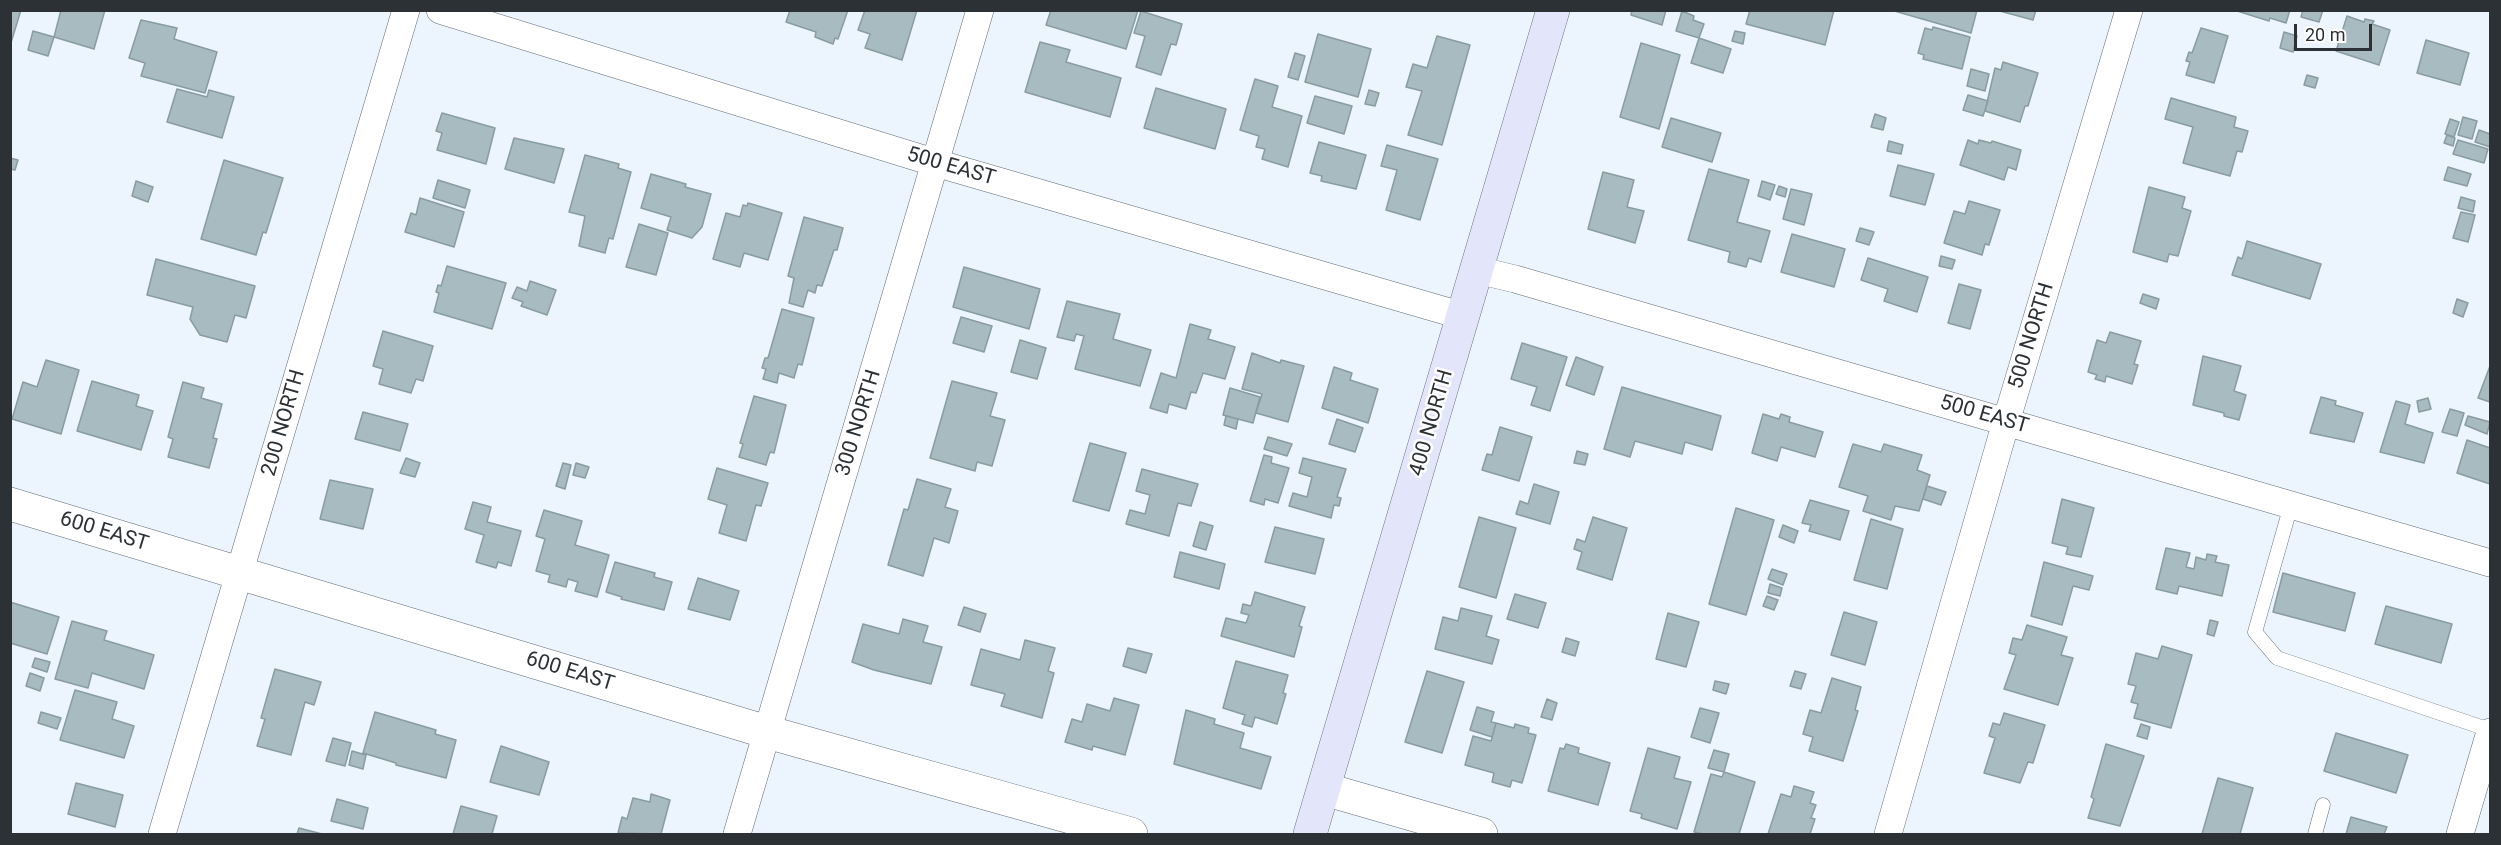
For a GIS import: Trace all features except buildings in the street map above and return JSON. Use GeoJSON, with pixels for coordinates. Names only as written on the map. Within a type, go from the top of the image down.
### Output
{"type":"FeatureCollection","features":[{"type":"Feature","properties":{"kind":"main road","name":"400 NORTH"},"geometry":{"type":"LineString","coordinates":[[1311,834],[1553,10]]}},
{"type":"Feature","properties":{"kind":"street","name":"200 NORTH"},"geometry":{"type":"LineString","coordinates":[[162,834],[406,10]]}},
{"type":"Feature","properties":{"kind":"street","name":"500 EAST"},"geometry":{"type":"LineString","coordinates":[[440,10],[936,163],[1463,316]]}},
{"type":"Feature","properties":{"kind":"street","name":"300 NORTH"},"geometry":{"type":"LineString","coordinates":[[737,834],[980,10]]}},
{"type":"Feature","properties":{"kind":"street","name":"500 NORTH"},"geometry":{"type":"LineString","coordinates":[[1888,834],[2006,422],[2129,10]]}},
{"type":"Feature","properties":{"kind":"street","name":"500 EAST"},"geometry":{"type":"LineString","coordinates":[[1477,270],[1527,282],[2490,563]]}},
{"type":"Feature","properties":{"kind":"street","name":"600 EAST"},"geometry":{"type":"LineString","coordinates":[[10,504],[767,732],[1131,834]]}},
{"type":"Feature","properties":{"kind":"street"},"geometry":{"type":"LineString","coordinates":[[2460,834],[2490,731]]}},
{"type":"Feature","properties":{"kind":"street"},"geometry":{"type":"LineString","coordinates":[[1324,789],[1481,834]]}},
{"type":"Feature","properties":{"kind":"lane"},"geometry":{"type":"LineString","coordinates":[[2291,505],[2254,632],[2277,658],[2490,731]]}},
{"type":"Feature","properties":{"kind":"lane"},"geometry":{"type":"LineString","coordinates":[[2315,834],[2323,806]]}}]}
